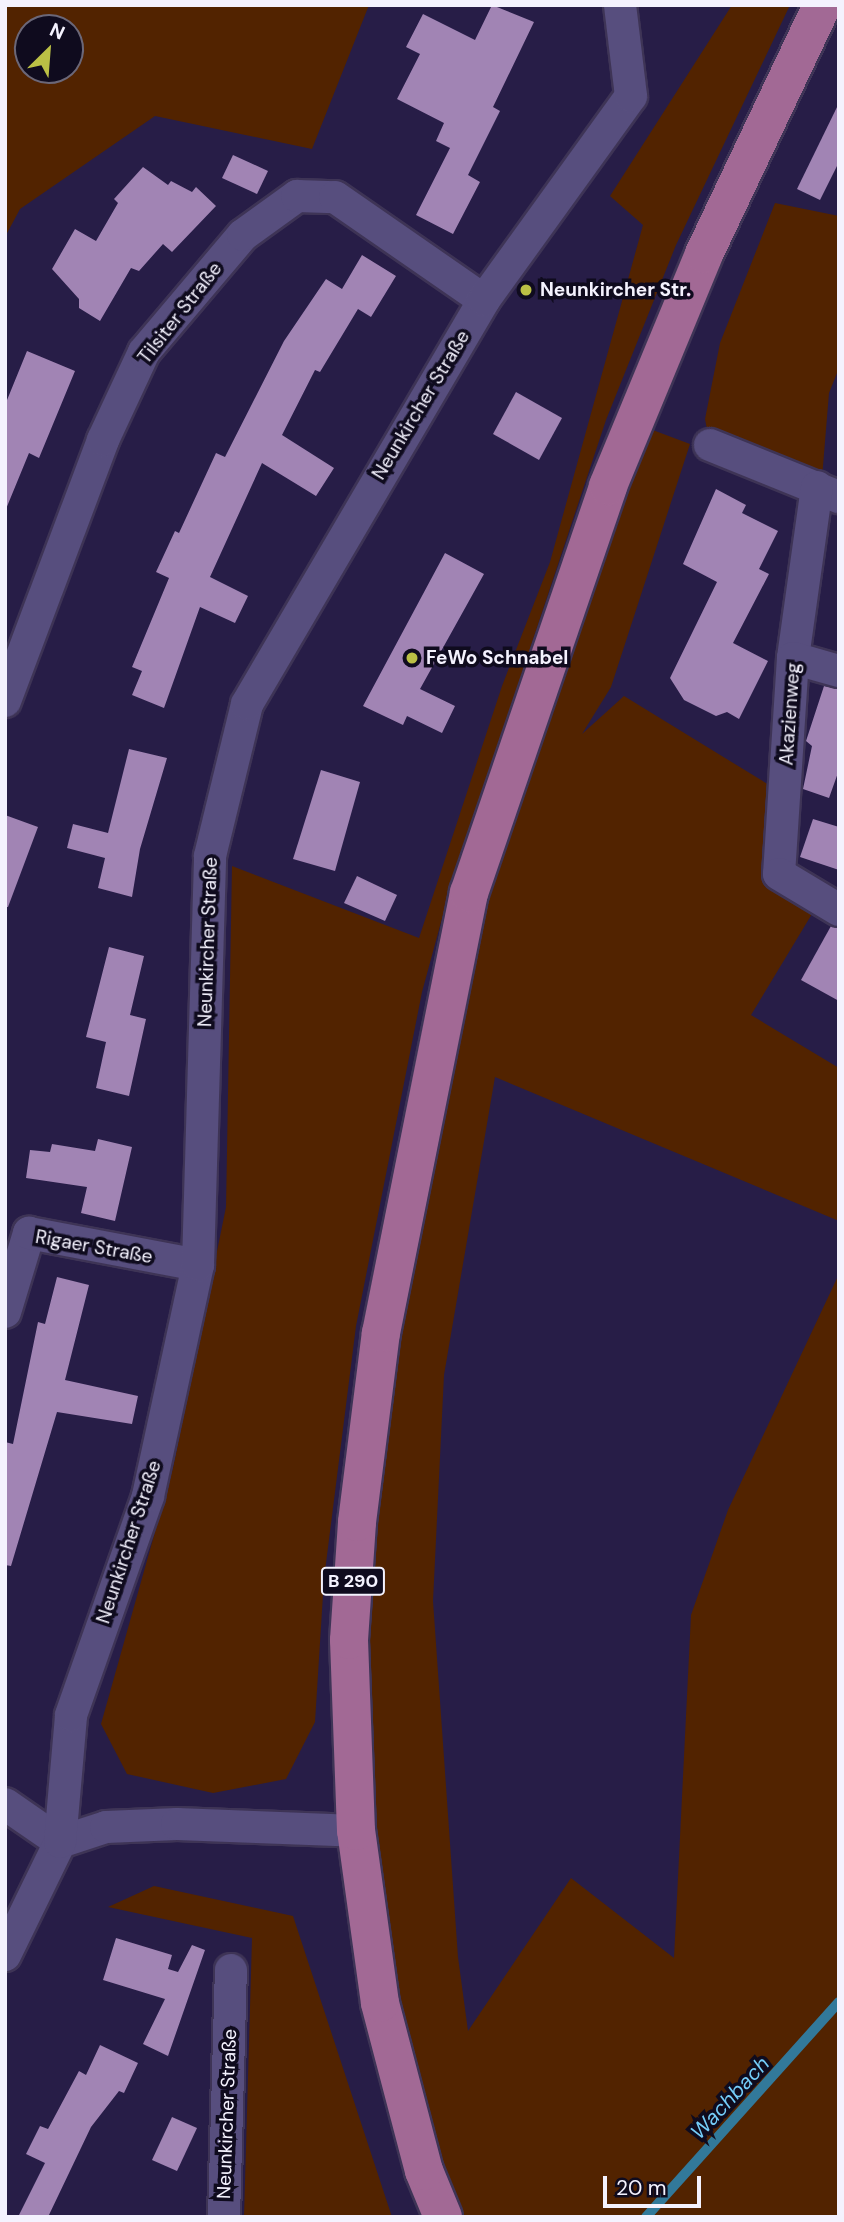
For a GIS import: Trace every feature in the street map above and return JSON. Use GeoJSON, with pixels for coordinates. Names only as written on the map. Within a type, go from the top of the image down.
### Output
{"type":"FeatureCollection","features":[{"type":"Feature","properties":{"kind":"main road","name":"B 290"},"geometry":{"type":"LineString","coordinates":[[443,2217],[424,2171],[380,2003],[356,1830],[349,1640],[357,1522],[381,1333],[469,893],[608,486],[704,254],[822,5]]}},
{"type":"Feature","properties":{"kind":"street","name":"Neunkircher Straße"},"geometry":{"type":"LineString","coordinates":[[5,1955],[61,1842],[71,1715],[148,1496],[198,1265],[210,856],[247,704],[484,300],[631,96],[620,5]]}},
{"type":"Feature","properties":{"kind":"street","name":"Tilsiter Straße"},"geometry":{"type":"LineString","coordinates":[[5,701],[103,440],[144,352],[243,235],[297,195],[335,197],[484,300]]}},
{"type":"Feature","properties":{"kind":"street"},"geometry":{"type":"LineString","coordinates":[[710,445],[828,492]]}},
{"type":"Feature","properties":{"kind":"street","name":"Akazienweg"},"geometry":{"type":"LineString","coordinates":[[828,492],[793,658],[779,874],[839,910]]}},
{"type":"Feature","properties":{"kind":"street"},"geometry":{"type":"LineString","coordinates":[[793,658],[839,671]]}},
{"type":"Feature","properties":{"kind":"street","name":"Rigaer Straße"},"geometry":{"type":"LineString","coordinates":[[5,1312],[29,1233],[198,1265]]}},
{"type":"Feature","properties":{"kind":"street"},"geometry":{"type":"LineString","coordinates":[[5,1804],[61,1842],[106,1827],[177,1824],[356,1830]]}},
{"type":"Feature","properties":{"kind":"street","name":"Neunkircher Straße"},"geometry":{"type":"LineString","coordinates":[[223,2217],[231,1970]]}},
{"type":"Feature","properties":{"kind":"shaded area"},"geometry":{"type":"Polygon","coordinates":[[[5,5],[369,5],[312,149],[155,116],[20,209],[5,237],[5,5]]]}},
{"type":"Feature","properties":{"kind":"shaded area"},"geometry":{"type":"Polygon","coordinates":[[[732,5],[790,5],[676,245],[606,420],[450,889],[422,992],[356,1326],[324,1579],[315,1722],[286,1779],[213,1793],[127,1774],[101,1724],[173,1468],[226,1207],[232,866],[419,938],[502,686],[550,562],[643,225],[610,196],[732,5]]]}},
{"type":"Feature","properties":{"kind":"shaded area"},"geometry":{"type":"Polygon","coordinates":[[[775,203],[839,216],[839,368],[829,393],[822,478],[710,445],[705,419],[720,343],[775,203]]]}},
{"type":"Feature","properties":{"kind":"shaded area"},"geometry":{"type":"Polygon","coordinates":[[[634,423],[690,444],[611,687],[582,734],[624,696],[774,788],[779,874],[821,899],[751,1015],[839,1068],[839,1221],[495,1077],[444,1375],[433,1601],[458,1957],[468,2031],[571,1878],[674,1958],[691,1615],[728,1510],[839,1274],[839,2217],[457,2217],[380,2003],[349,1640],[455,968],[634,423]]]}},
{"type":"Feature","properties":{"kind":"shaded area"},"geometry":{"type":"Polygon","coordinates":[[[154,1886],[293,1916],[392,2217],[244,2217],[252,1938],[108,1907],[154,1886]]]}},
{"type":"Feature","properties":{"kind":"building"},"geometry":{"type":"Polygon","coordinates":[[[492,5],[534,22],[493,107],[500,111],[468,175],[480,182],[453,234],[416,215],[450,148],[436,141],[444,123],[397,99],[420,54],[406,47],[423,14],[475,40],[492,5]]]}},
{"type":"Feature","properties":{"kind":"building"},"geometry":{"type":"Polygon","coordinates":[[[839,103],[839,162],[820,200],[797,189],[839,103]]]}},
{"type":"Feature","properties":{"kind":"building"},"geometry":{"type":"Polygon","coordinates":[[[233,155],[268,171],[257,194],[222,178],[233,155]]]}},
{"type":"Feature","properties":{"kind":"building"},"geometry":{"type":"Polygon","coordinates":[[[143,167],[168,185],[171,181],[192,192],[196,187],[216,206],[172,252],[163,244],[139,271],[131,268],[100,321],[79,308],[79,299],[52,269],[75,229],[96,241],[118,203],[114,199],[143,167]]]}},
{"type":"Feature","properties":{"kind":"building"},"geometry":{"type":"Polygon","coordinates":[[[362,255],[396,276],[371,317],[358,309],[320,372],[315,370],[282,435],[334,468],[316,496],[262,463],[210,577],[248,596],[235,623],[200,607],[164,708],[132,695],[142,671],[132,667],[169,578],[156,572],[175,531],[179,533],[216,453],[225,457],[284,341],[326,279],[342,289],[362,255]]]}},
{"type":"Feature","properties":{"kind":"building"},"geometry":{"type":"Polygon","coordinates":[[[27,351],[75,371],[39,458],[29,453],[6,509],[5,405],[27,351]]]}},
{"type":"Feature","properties":{"kind":"building"},"geometry":{"type":"Polygon","coordinates":[[[516,392],[562,418],[539,460],[493,434],[516,392]]]}},
{"type":"Feature","properties":{"kind":"building"},"geometry":{"type":"Polygon","coordinates":[[[716,489],[746,505],[742,513],[778,531],[759,569],[769,574],[733,643],[768,661],[739,719],[727,712],[716,716],[684,700],[670,678],[717,582],[683,564],[716,489]]]}},
{"type":"Feature","properties":{"kind":"building"},"geometry":{"type":"Polygon","coordinates":[[[445,553],[484,574],[420,689],[455,706],[442,733],[407,716],[403,725],[363,706],[445,553]]]}},
{"type":"Feature","properties":{"kind":"building"},"geometry":{"type":"Polygon","coordinates":[[[824,686],[839,689],[839,770],[829,798],[803,789],[812,746],[806,741],[824,686]]]}},
{"type":"Feature","properties":{"kind":"building"},"geometry":{"type":"Polygon","coordinates":[[[129,749],[167,758],[140,849],[132,897],[98,888],[105,858],[67,848],[73,824],[108,833],[129,749]]]}},
{"type":"Feature","properties":{"kind":"building"},"geometry":{"type":"Polygon","coordinates":[[[321,770],[360,782],[335,871],[293,859],[321,770]]]}},
{"type":"Feature","properties":{"kind":"building"},"geometry":{"type":"Polygon","coordinates":[[[5,815],[38,827],[8,907],[5,907],[5,815]]]}},
{"type":"Feature","properties":{"kind":"building"},"geometry":{"type":"Polygon","coordinates":[[[813,819],[839,827],[839,870],[800,857],[813,819]]]}},
{"type":"Feature","properties":{"kind":"building"},"geometry":{"type":"Polygon","coordinates":[[[357,876],[397,895],[385,921],[344,903],[357,876]]]}},
{"type":"Feature","properties":{"kind":"building"},"geometry":{"type":"Polygon","coordinates":[[[831,926],[839,928],[839,1001],[801,980],[831,926]]]}},
{"type":"Feature","properties":{"kind":"building"},"geometry":{"type":"Polygon","coordinates":[[[109,947],[144,956],[130,1015],[146,1019],[129,1096],[96,1088],[106,1042],[86,1037],[109,947]]]}},
{"type":"Feature","properties":{"kind":"building"},"geometry":{"type":"Polygon","coordinates":[[[98,1139],[132,1147],[115,1221],[81,1213],[87,1187],[26,1178],[30,1150],[50,1152],[52,1144],[95,1151],[98,1139]]]}},
{"type":"Feature","properties":{"kind":"building"},"geometry":{"type":"Polygon","coordinates":[[[57,1277],[89,1285],[65,1380],[138,1396],[132,1424],[57,1412],[11,1566],[5,1565],[5,1442],[13,1444],[38,1322],[45,1324],[57,1277]]]}},
{"type":"Feature","properties":{"kind":"building"},"geometry":{"type":"Polygon","coordinates":[[[116,1938],[172,1955],[168,1969],[178,1972],[192,1945],[205,1950],[168,2056],[143,2044],[165,1999],[103,1980],[116,1938]]]}},
{"type":"Feature","properties":{"kind":"building"},"geometry":{"type":"Polygon","coordinates":[[[100,2045],[138,2063],[124,2093],[119,2091],[91,2127],[48,2217],[18,2217],[45,2163],[26,2154],[40,2126],[48,2129],[79,2071],[86,2075],[100,2045]]]}},
{"type":"Feature","properties":{"kind":"building"},"geometry":{"type":"Polygon","coordinates":[[[172,2117],[197,2128],[177,2171],[152,2160],[172,2117]]]}},
{"type":"Feature","properties":{"kind":"waterway","name":"Wachbach"},"geometry":{"type":"LineString","coordinates":[[646,2217],[839,2002]]}},
{"type":"Feature","properties":{"kind":"place","name":"Neunkircher Str."},"geometry":{"type":"Point","coordinates":[526,290]}},
{"type":"Feature","properties":{"kind":"place","name":"FeWo Schnabel"},"geometry":{"type":"Point","coordinates":[412,658]}}]}
